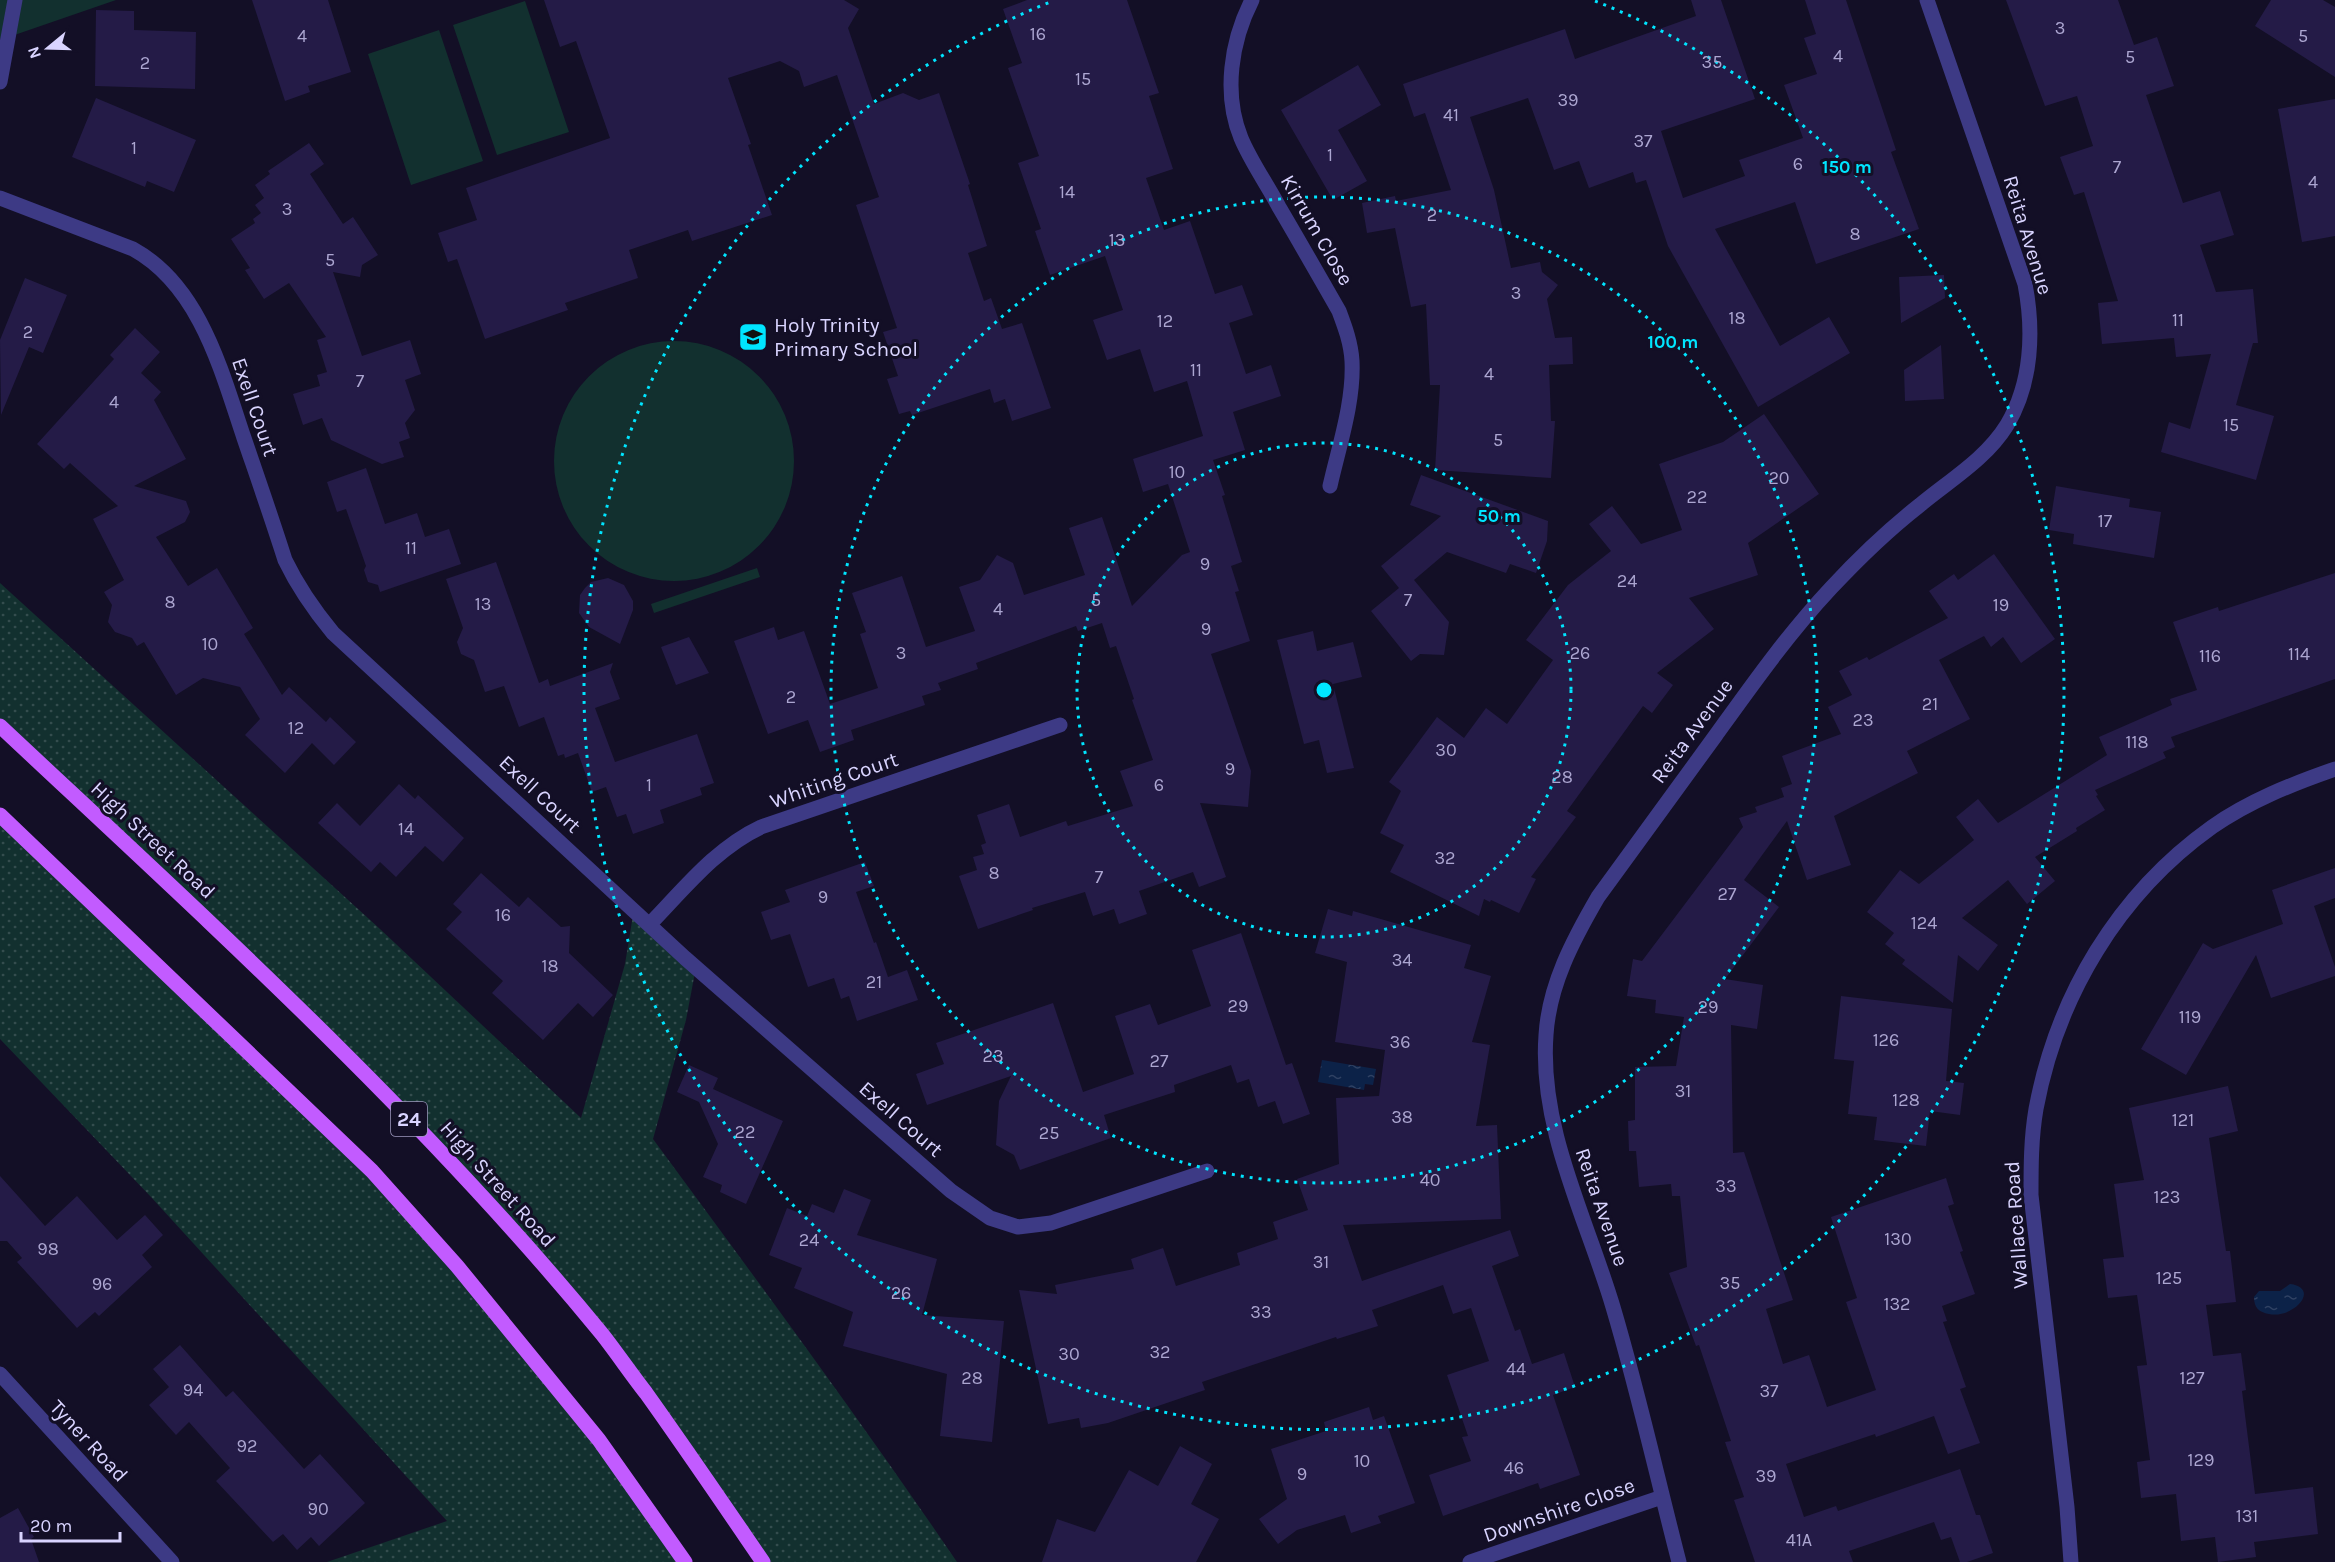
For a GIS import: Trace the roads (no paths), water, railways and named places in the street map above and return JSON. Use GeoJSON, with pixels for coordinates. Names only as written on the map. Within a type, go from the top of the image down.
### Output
{"type":"FeatureCollection","features":[{"type":"Feature","properties":{"kind":"main road","name":"High Street Road"},"geometry":{"type":"LineString","coordinates":[[0,726],[260,969],[376,1084],[490,1204],[604,1336],[683,1444],[763,1562]]}},
{"type":"Feature","properties":{"kind":"main road"},"geometry":{"type":"LineString","coordinates":[[0,815],[372,1171],[458,1266],[599,1440],[685,1562]]}},
{"type":"Feature","properties":{"kind":"street"},"geometry":{"type":"LineString","coordinates":[[0,82],[15,0]]}},
{"type":"Feature","properties":{"kind":"street","name":"Kirrum Close"},"geometry":{"type":"LineString","coordinates":[[1252,0],[1239,31],[1235,51],[1232,82],[1235,119],[1252,159],[1339,311],[1347,333],[1352,358],[1352,384],[1330,486]]}},
{"type":"Feature","properties":{"kind":"street","name":"Reita Avenue"},"geometry":{"type":"LineString","coordinates":[[1679,1562],[1613,1307],[1562,1155],[1552,1114],[1546,1074],[1545,1036],[1551,999],[1564,963],[1580,928],[1598,897],[1761,672],[1798,625],[1863,555],[1918,506],[1980,458],[2006,426],[2017,407],[2024,385],[2031,336],[2030,310],[2025,284],[1927,0]]}},
{"type":"Feature","properties":{"kind":"street","name":"Exell Court"},"geometry":{"type":"LineString","coordinates":[[0,198],[133,249],[165,271],[191,309],[217,359],[285,560],[297,585],[333,633],[685,958],[942,1184],[977,1211],[1018,1227],[1051,1223],[1207,1171]]}},
{"type":"Feature","properties":{"kind":"street","name":"Whiting Court"},"geometry":{"type":"LineString","coordinates":[[650,924],[717,856],[745,834],[1060,725]]}},
{"type":"Feature","properties":{"kind":"street","name":"Wallace Road"},"geometry":{"type":"LineString","coordinates":[[2071,1562],[2067,1507],[2031,1195],[2031,1151],[2036,1111],[2055,1035],[2084,970],[2109,930],[2158,872],[2213,827],[2236,812],[2294,783],[2335,769]]}},
{"type":"Feature","properties":{"kind":"street","name":"Tyner Road"},"geometry":{"type":"LineString","coordinates":[[0,1374],[172,1562]]}},
{"type":"Feature","properties":{"kind":"street","name":"Downshire Close"},"geometry":{"type":"LineString","coordinates":[[1470,1562],[1662,1497]]}},
{"type":"Feature","properties":{"kind":"water"},"geometry":{"type":"Polygon","coordinates":[[[1322,1060],[1376,1069],[1373,1085],[1365,1084],[1364,1090],[1318,1082],[1322,1060]]]}},
{"type":"Feature","properties":{"kind":"water"},"geometry":{"type":"Polygon","coordinates":[[[2290,1284],[2303,1291],[2304,1297],[2295,1308],[2287,1312],[2269,1314],[2256,1307],[2254,1297],[2259,1291],[2280,1291],[2290,1284]]]}},
{"type":"Feature","properties":{"kind":"place","name":"Holy Trinity Primary School"},"geometry":{"type":"Point","coordinates":[753,337]}}]}
